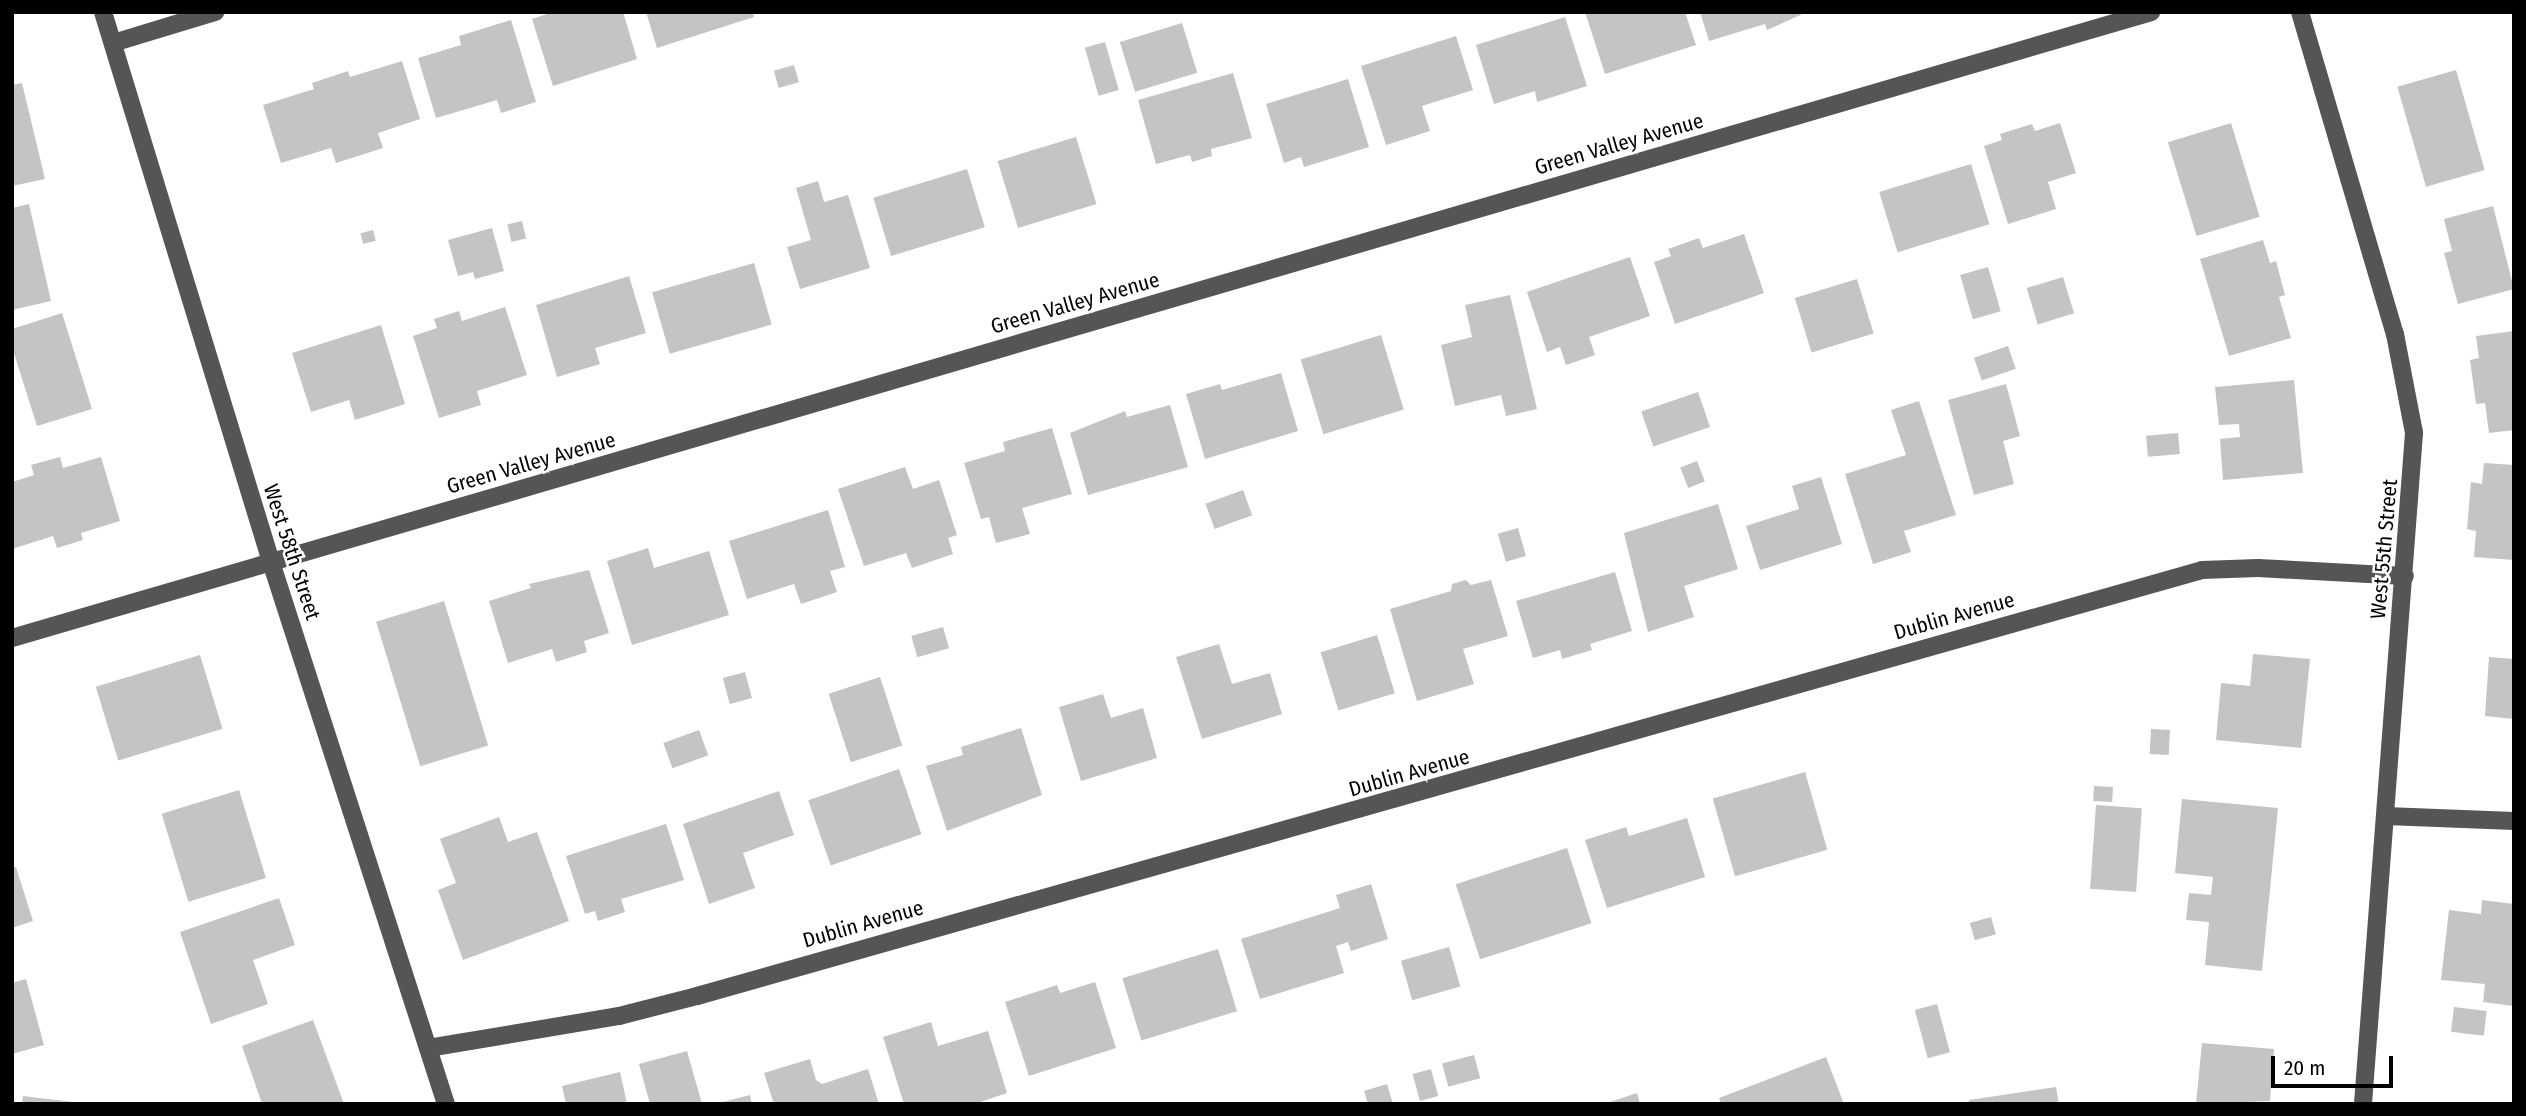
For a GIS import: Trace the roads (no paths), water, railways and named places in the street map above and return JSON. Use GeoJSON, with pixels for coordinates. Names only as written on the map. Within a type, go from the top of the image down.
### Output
{"type":"FeatureCollection","features":[{"type":"Feature","properties":{"kind":"street","name":"West 58th Street"},"geometry":{"type":"LineString","coordinates":[[103,12],[271,562],[446,1104]]}},
{"type":"Feature","properties":{"kind":"street"},"geometry":{"type":"LineString","coordinates":[[113,43],[215,12]]}},
{"type":"Feature","properties":{"kind":"street","name":"Green Valley Avenue"},"geometry":{"type":"LineString","coordinates":[[12,638],[2151,12]]}},
{"type":"Feature","properties":{"kind":"street","name":"West 55th Street"},"geometry":{"type":"LineString","coordinates":[[2300,12],[2395,334],[2410,407],[2414,455],[2363,1104]]}},
{"type":"Feature","properties":{"kind":"street","name":"Dublin Avenue"},"geometry":{"type":"LineString","coordinates":[[428,1048],[619,1016],[697,996],[2202,570],[2258,568],[2405,576]]}},
{"type":"Feature","properties":{"kind":"street"},"geometry":{"type":"LineString","coordinates":[[2386,816],[2514,821]]}}]}
